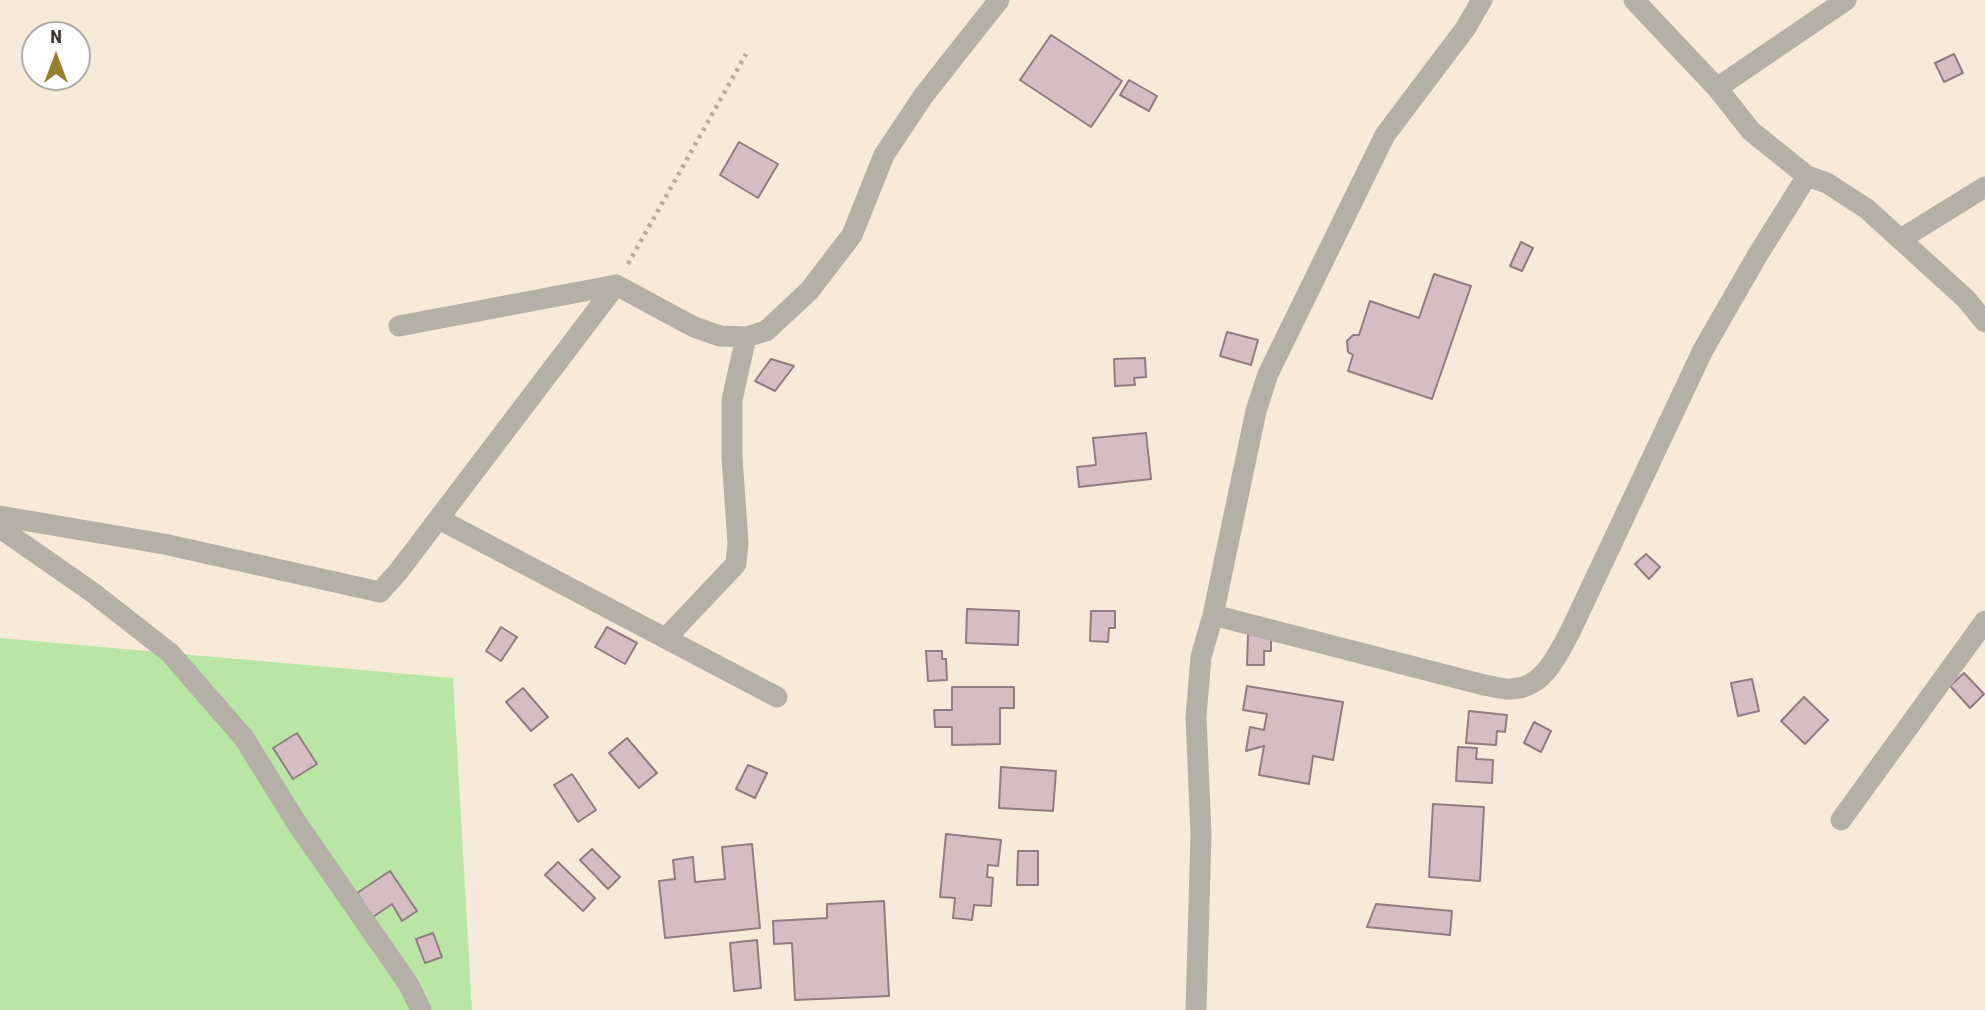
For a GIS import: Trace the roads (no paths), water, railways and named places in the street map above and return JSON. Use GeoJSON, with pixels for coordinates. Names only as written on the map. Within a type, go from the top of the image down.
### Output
{"type":"FeatureCollection","features":[{"type":"Feature","properties":{"kind":"street"},"geometry":{"type":"LineString","coordinates":[[399,326],[616,285],[694,327],[720,336],[746,337],[766,331],[809,291],[852,235],[884,155],[924,95],[999,0]]}},
{"type":"Feature","properties":{"kind":"street"},"geometry":{"type":"LineString","coordinates":[[1196,1010],[1201,834],[1196,716],[1201,657],[1213,615],[1253,422],[1268,374],[1385,135],[1465,29],[1482,0]]}},
{"type":"Feature","properties":{"kind":"street"},"geometry":{"type":"LineString","coordinates":[[1634,0],[1717,88],[1751,131],[1807,176],[1827,183],[1867,209],[1966,299],[1985,322]]}},
{"type":"Feature","properties":{"kind":"street"},"geometry":{"type":"LineString","coordinates":[[1717,88],[1846,0]]}},
{"type":"Feature","properties":{"kind":"street"},"geometry":{"type":"LineString","coordinates":[[1213,615],[1484,685],[1511,689],[1528,686],[1542,676],[1565,642],[1703,349],[1807,176]]}},
{"type":"Feature","properties":{"kind":"street"},"geometry":{"type":"LineString","coordinates":[[1901,239],[1985,187]]}},
{"type":"Feature","properties":{"kind":"street"},"geometry":{"type":"LineString","coordinates":[[0,516],[164,544],[380,593],[616,285]]}},
{"type":"Feature","properties":{"kind":"street"},"geometry":{"type":"LineString","coordinates":[[666,638],[736,564],[738,543],[732,457],[732,400],[746,337]]}},
{"type":"Feature","properties":{"kind":"street"},"geometry":{"type":"LineString","coordinates":[[439,519],[777,696]]}},
{"type":"Feature","properties":{"kind":"street"},"geometry":{"type":"LineString","coordinates":[[0,528],[92,593],[170,653],[244,738],[296,822],[409,985],[421,1010]]}},
{"type":"Feature","properties":{"kind":"street"},"geometry":{"type":"LineString","coordinates":[[1841,820],[1985,621]]}}]}
